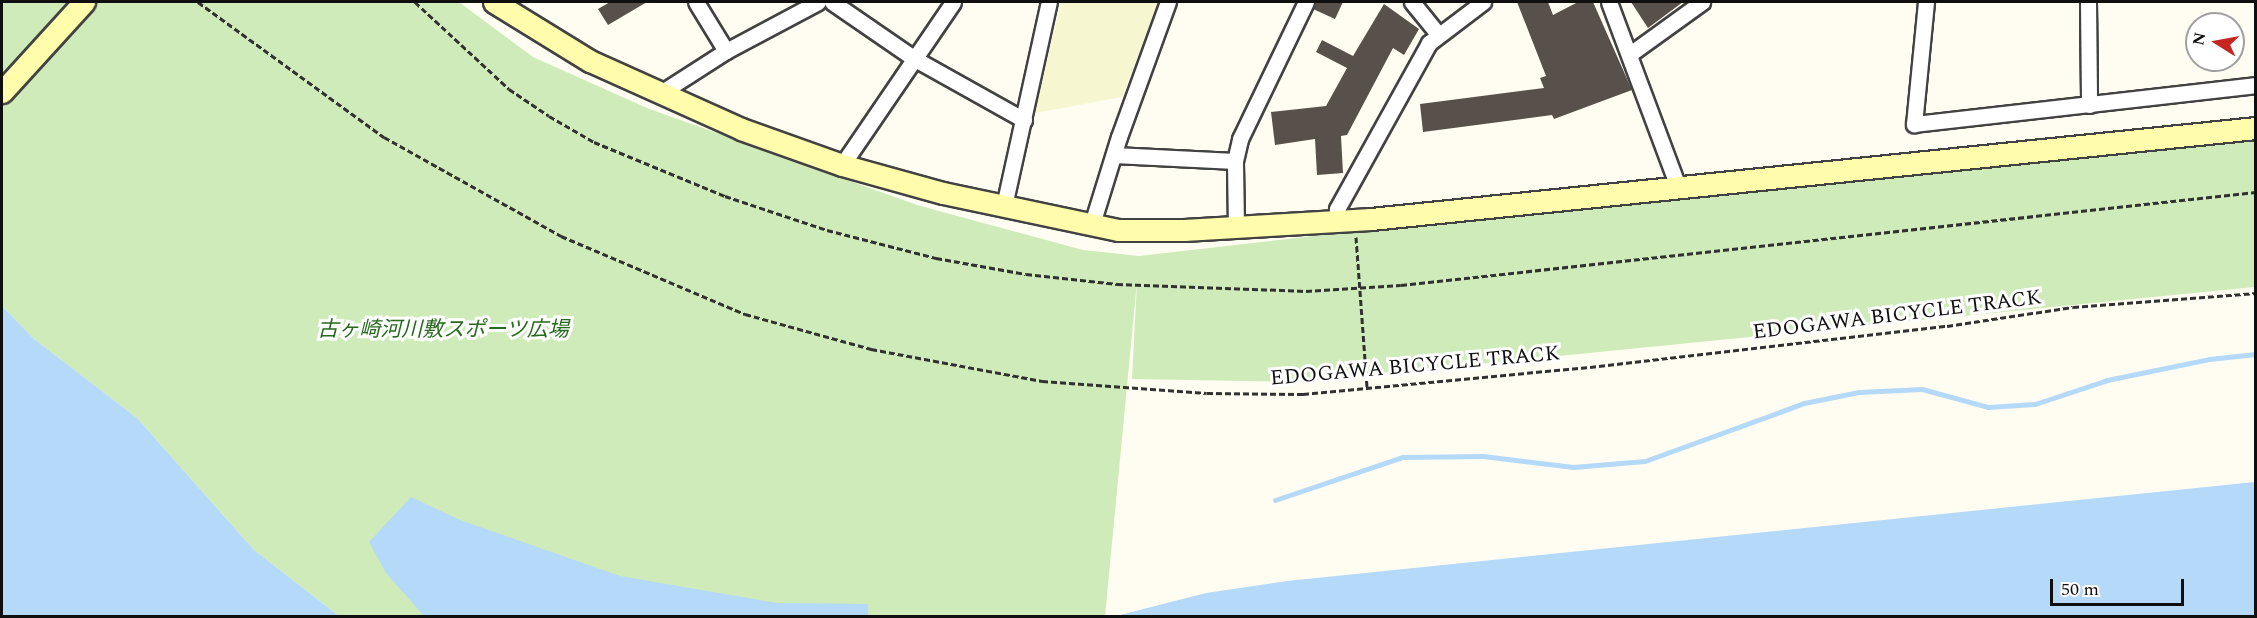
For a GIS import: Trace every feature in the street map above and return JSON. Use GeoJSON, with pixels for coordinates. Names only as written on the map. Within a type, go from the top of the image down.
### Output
{"type":"FeatureCollection","features":[{"type":"Feature","properties":{"kind":"street"},"geometry":{"type":"LineString","coordinates":[[2,92],[84,2]]}},
{"type":"Feature","properties":{"kind":"street"},"geometry":{"type":"LineString","coordinates":[[494,2],[591,61],[659,94],[741,129],[842,165],[1004,206],[1092,224],[1149,231],[1338,221],[2256,128]]}},
{"type":"Feature","properties":{"kind":"street"},"geometry":{"type":"LineString","coordinates":[[696,2],[726,51]]}},
{"type":"Feature","properties":{"kind":"street"},"geometry":{"type":"LineString","coordinates":[[659,94],[726,51],[818,2]]}},
{"type":"Feature","properties":{"kind":"street"},"geometry":{"type":"LineString","coordinates":[[832,2],[915,59],[1024,120]]}},
{"type":"Feature","properties":{"kind":"street"},"geometry":{"type":"LineString","coordinates":[[842,165],[953,2]]}},
{"type":"Feature","properties":{"kind":"street"},"geometry":{"type":"LineString","coordinates":[[1004,206],[1048,2]]}},
{"type":"Feature","properties":{"kind":"street"},"geometry":{"type":"LineString","coordinates":[[1092,224],[1168,2]]}},
{"type":"Feature","properties":{"kind":"street"},"geometry":{"type":"LineString","coordinates":[[1236,227],[1234,161],[1240,139],[1306,2]]}},
{"type":"Feature","properties":{"kind":"street"},"geometry":{"type":"LineString","coordinates":[[1412,2],[1438,34]]}},
{"type":"Feature","properties":{"kind":"street"},"geometry":{"type":"LineString","coordinates":[[1338,221],[1337,209],[1429,43],[1483,2]]}},
{"type":"Feature","properties":{"kind":"street"},"geometry":{"type":"LineString","coordinates":[[1609,2],[1678,187]]}},
{"type":"Feature","properties":{"kind":"street"},"geometry":{"type":"LineString","coordinates":[[1630,54],[1702,2]]}},
{"type":"Feature","properties":{"kind":"street"},"geometry":{"type":"LineString","coordinates":[[1926,2],[1914,124],[2256,85]]}},
{"type":"Feature","properties":{"kind":"street"},"geometry":{"type":"LineString","coordinates":[[2088,2],[2089,105]]}},
{"type":"Feature","properties":{"kind":"street"},"geometry":{"type":"LineString","coordinates":[[1114,155],[1234,161]]}},
{"type":"Feature","properties":{"kind":"path","name":"EDOGAWA BICYCLE TRACK"},"geometry":{"type":"LineString","coordinates":[[198,2],[384,137],[561,236],[745,314],[871,349],[1042,381],[1207,393],[1303,394],[1673,357],[2073,307],[2256,293]]}},
{"type":"Feature","properties":{"kind":"path"},"geometry":{"type":"LineString","coordinates":[[1356,234],[1367,388]]}},
{"type":"Feature","properties":{"kind":"green space","name":"古ヶ崎河川敷スポーツ広場"},"geometry":{"type":"Polygon","coordinates":[[[2,2],[459,2],[533,57],[647,108],[917,205],[1083,250],[1139,256],[2255,128],[2255,287],[1297,382],[1132,379],[1137,282],[1105,616],[339,616],[254,550],[137,418],[34,339],[2,306],[2,2]]]}},
{"type":"Feature","properties":{"kind":"green space"},"geometry":{"type":"Polygon","coordinates":[[[1061,2],[1158,2],[1122,97],[1035,113],[1061,2]]]}},
{"type":"Feature","properties":{"kind":"water"},"geometry":{"type":"Polygon","coordinates":[[[2,306],[34,339],[137,418],[254,550],[339,616],[2,616],[2,306]]]}},
{"type":"Feature","properties":{"kind":"water"},"geometry":{"type":"Polygon","coordinates":[[[2255,482],[2255,616],[1116,616],[1206,593],[1287,581],[2255,482]]]}},
{"type":"Feature","properties":{"kind":"water"},"geometry":{"type":"Polygon","coordinates":[[[411,497],[460,520],[620,576],[777,603],[868,604],[868,616],[424,616],[386,573],[369,542],[411,497]]]}},
{"type":"Feature","properties":{"kind":"building"},"geometry":{"type":"Polygon","coordinates":[[[610,2],[647,2],[608,25],[598,9],[610,2]]]}},
{"type":"Feature","properties":{"kind":"building"},"geometry":{"type":"Polygon","coordinates":[[[1316,2],[1343,2],[1335,19],[1313,9],[1316,2]]]}},
{"type":"Feature","properties":{"kind":"building"},"geometry":{"type":"Polygon","coordinates":[[[1517,2],[1548,2],[1553,15],[1578,2],[1593,2],[1632,90],[1554,119],[1552,115],[1423,132],[1420,104],[1544,88],[1540,78],[1546,76],[1517,2]]]}},
{"type":"Feature","properties":{"kind":"building"},"geometry":{"type":"Polygon","coordinates":[[[1631,2],[1683,2],[1648,28],[1631,2]]]}},
{"type":"Feature","properties":{"kind":"building"},"geometry":{"type":"Polygon","coordinates":[[[1384,4],[1419,29],[1404,55],[1393,48],[1347,135],[1341,136],[1343,173],[1317,175],[1315,139],[1275,145],[1271,112],[1326,106],[1347,68],[1316,52],[1322,40],[1353,56],[1384,4]]]}},
{"type":"Feature","properties":{"kind":"waterway"},"geometry":{"type":"LineString","coordinates":[[1275,500],[1403,457],[1483,456],[1573,467],[1645,461],[1804,403],[1859,392],[1922,389],[1988,407],[2035,404],[2107,380],[2209,359],[2256,354]]}}]}
